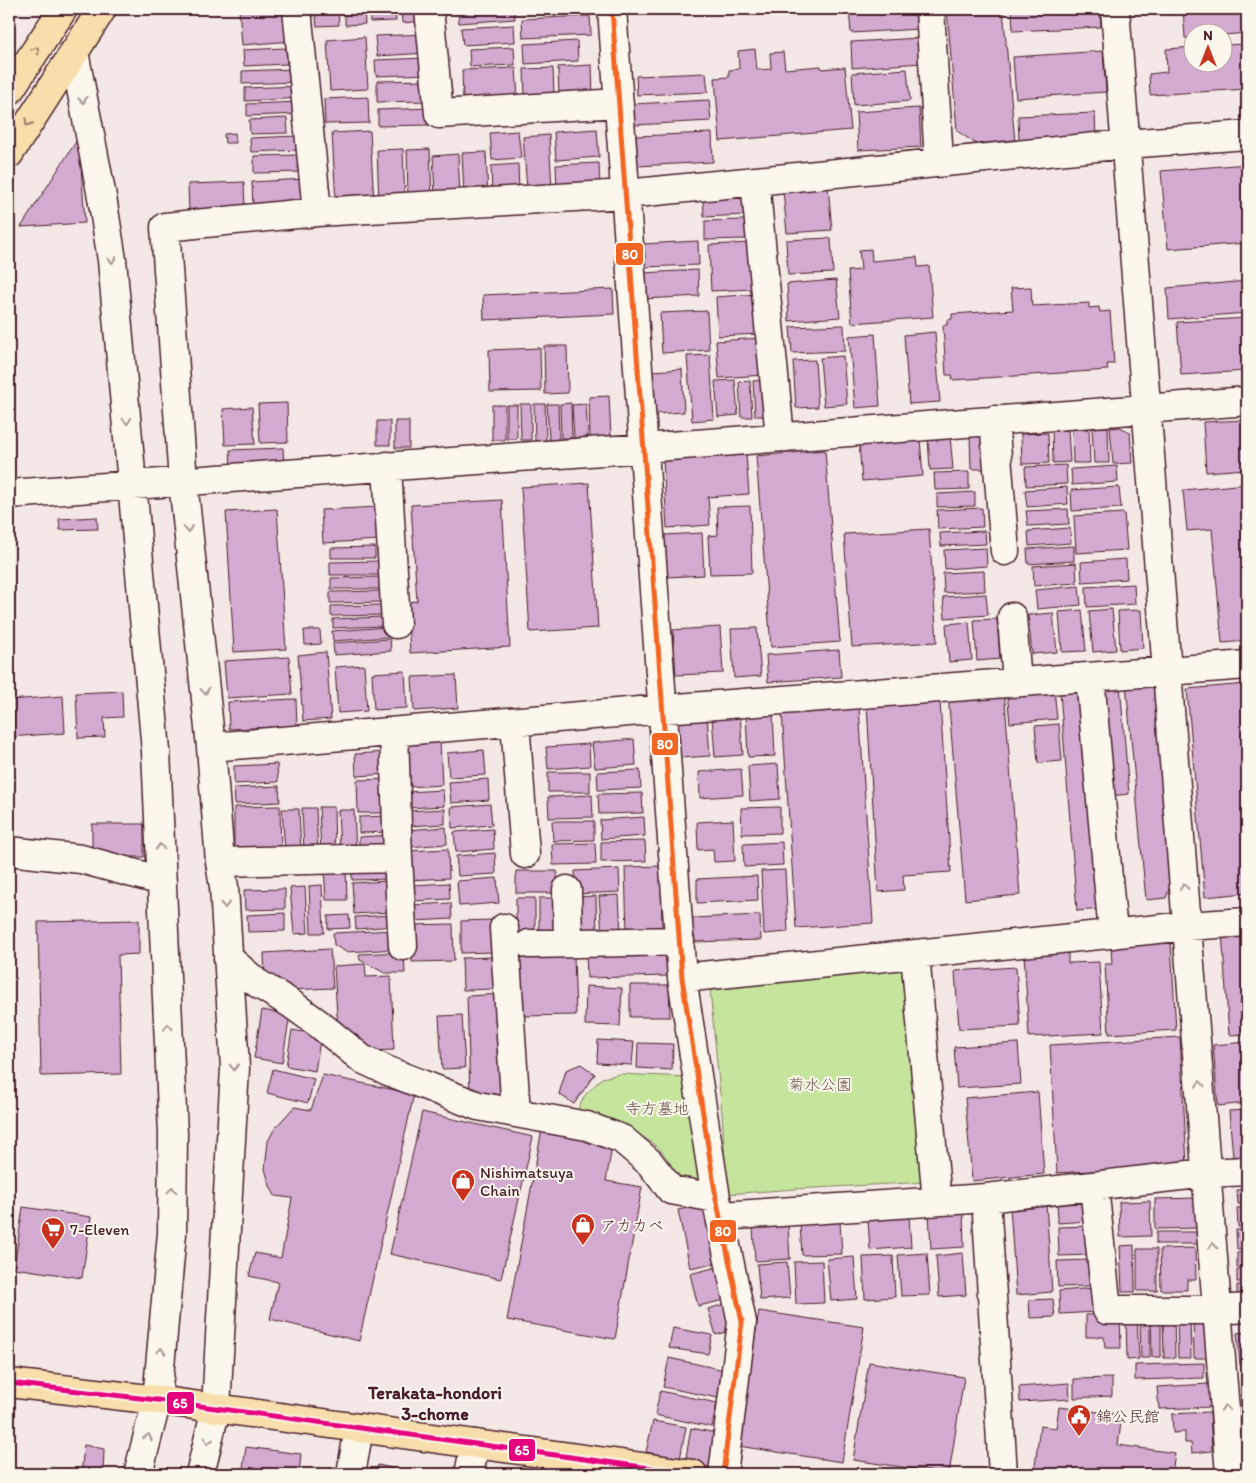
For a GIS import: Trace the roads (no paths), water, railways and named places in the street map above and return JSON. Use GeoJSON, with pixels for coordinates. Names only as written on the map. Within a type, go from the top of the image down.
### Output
{"type":"FeatureCollection","features":[{"type":"Feature","properties":{"kind":"main road"},"geometry":{"type":"LineString","coordinates":[[9,91],[63,9]]}},
{"type":"Feature","properties":{"kind":"main road"},"geometry":{"type":"LineString","coordinates":[[9,154],[102,9]]}},
{"type":"Feature","properties":{"kind":"main road"},"geometry":{"type":"LineString","coordinates":[[9,1383],[216,1408],[475,1444],[653,1472],[693,1474]]}},
{"type":"Feature","properties":{"kind":"street"},"geometry":{"type":"LineString","coordinates":[[297,9],[317,212]]}},
{"type":"Feature","properties":{"kind":"street"},"geometry":{"type":"LineString","coordinates":[[429,9],[439,114],[619,103]]}},
{"type":"Feature","properties":{"kind":"street"},"geometry":{"type":"LineString","coordinates":[[612,9],[682,978],[718,1207],[742,1322],[723,1474]]}},
{"type":"Feature","properties":{"kind":"street"},"geometry":{"type":"LineString","coordinates":[[930,9],[939,162]]}},
{"type":"Feature","properties":{"kind":"street"},"geometry":{"type":"LineString","coordinates":[[1115,9],[1218,1310],[1235,1458]]}},
{"type":"Feature","properties":{"kind":"street"},"geometry":{"type":"LineString","coordinates":[[74,52],[112,260],[156,751],[162,881],[173,1134],[172,1233],[157,1400],[138,1474]]}},
{"type":"Feature","properties":{"kind":"street"},"geometry":{"type":"LineString","coordinates":[[200,1474],[216,1408],[235,1068],[224,887],[183,481],[165,227],[317,212],[626,194],[1126,144],[1247,135]]}},
{"type":"Feature","properties":{"kind":"street"},"geometry":{"type":"LineString","coordinates":[[755,181],[780,437]]}},
{"type":"Feature","properties":{"kind":"street"},"geometry":{"type":"LineString","coordinates":[[9,494],[644,448],[1247,401]]}},
{"type":"Feature","properties":{"kind":"street"},"geometry":{"type":"LineString","coordinates":[[994,420],[1004,551]]}},
{"type":"Feature","properties":{"kind":"street"},"geometry":{"type":"LineString","coordinates":[[387,466],[396,624]]}},
{"type":"Feature","properties":{"kind":"street"},"geometry":{"type":"LineString","coordinates":[[1012,617],[1017,683]]}},
{"type":"Feature","properties":{"kind":"street"},"geometry":{"type":"LineString","coordinates":[[211,747],[664,709],[1247,665]]}},
{"type":"Feature","properties":{"kind":"street"},"geometry":{"type":"LineString","coordinates":[[1090,677],[1113,934]]}},
{"type":"Feature","properties":{"kind":"street"},"geometry":{"type":"LineString","coordinates":[[515,722],[525,854]]}},
{"type":"Feature","properties":{"kind":"street"},"geometry":{"type":"LineString","coordinates":[[394,732],[402,946]]}},
{"type":"Feature","properties":{"kind":"street"},"geometry":{"type":"LineString","coordinates":[[9,851],[80,859],[162,881]]}},
{"type":"Feature","properties":{"kind":"street"},"geometry":{"type":"LineString","coordinates":[[220,862],[398,858]]}},
{"type":"Feature","properties":{"kind":"street"},"geometry":{"type":"LineString","coordinates":[[567,890],[568,943]]}},
{"type":"Feature","properties":{"kind":"street"},"geometry":{"type":"LineString","coordinates":[[682,978],[1188,926],[1247,922]]}},
{"type":"Feature","properties":{"kind":"street"},"geometry":{"type":"LineString","coordinates":[[504,928],[516,1113]]}},
{"type":"Feature","properties":{"kind":"street"},"geometry":{"type":"LineString","coordinates":[[529,944],[680,941]]}},
{"type":"Feature","properties":{"kind":"street"},"geometry":{"type":"LineString","coordinates":[[915,954],[937,1201]]}},
{"type":"Feature","properties":{"kind":"street"},"geometry":{"type":"LineString","coordinates":[[228,958],[257,983],[305,1013],[362,1059],[478,1106],[587,1126],[622,1138],[650,1164],[671,1190],[718,1207],[986,1198],[1207,1173],[1247,1172]]}},
{"type":"Feature","properties":{"kind":"street"},"geometry":{"type":"LineString","coordinates":[[1094,1186],[1107,1310],[1218,1310],[1247,1308]]}},
{"type":"Feature","properties":{"kind":"street"},"geometry":{"type":"LineString","coordinates":[[986,1198],[1003,1474]]}},
{"type":"Feature","properties":{"kind":"street"},"geometry":{"type":"LineString","coordinates":[[351,1474],[359,1428]]}},
{"type":"Feature","properties":{"kind":"street"},"geometry":{"type":"LineString","coordinates":[[469,1474],[475,1444]]}},
{"type":"Feature","properties":{"kind":"place","name":"Nishimatsuya Chain"},"geometry":{"type":"Point","coordinates":[463,1202]}},
{"type":"Feature","properties":{"kind":"place","name":"アカカベ"},"geometry":{"type":"Point","coordinates":[583,1246]}},
{"type":"Feature","properties":{"kind":"place","name":"7-Eleven"},"geometry":{"type":"Point","coordinates":[53,1250]}},
{"type":"Feature","properties":{"kind":"place","name":"錦公民館"},"geometry":{"type":"Point","coordinates":[1079,1437]}},
{"type":"Feature","properties":{"kind":"district","name":"Terakata-hondori 3-chome"},"geometry":{"type":"Point","coordinates":[435,1404]}},
{"type":"Feature","properties":{"kind":"park label","name":"菊水公園"},"geometry":{"type":"Point","coordinates":[820,1084]}},
{"type":"Feature","properties":{"kind":"park label","name":"寺方墓地"},"geometry":{"type":"Point","coordinates":[657,1108]}}]}
